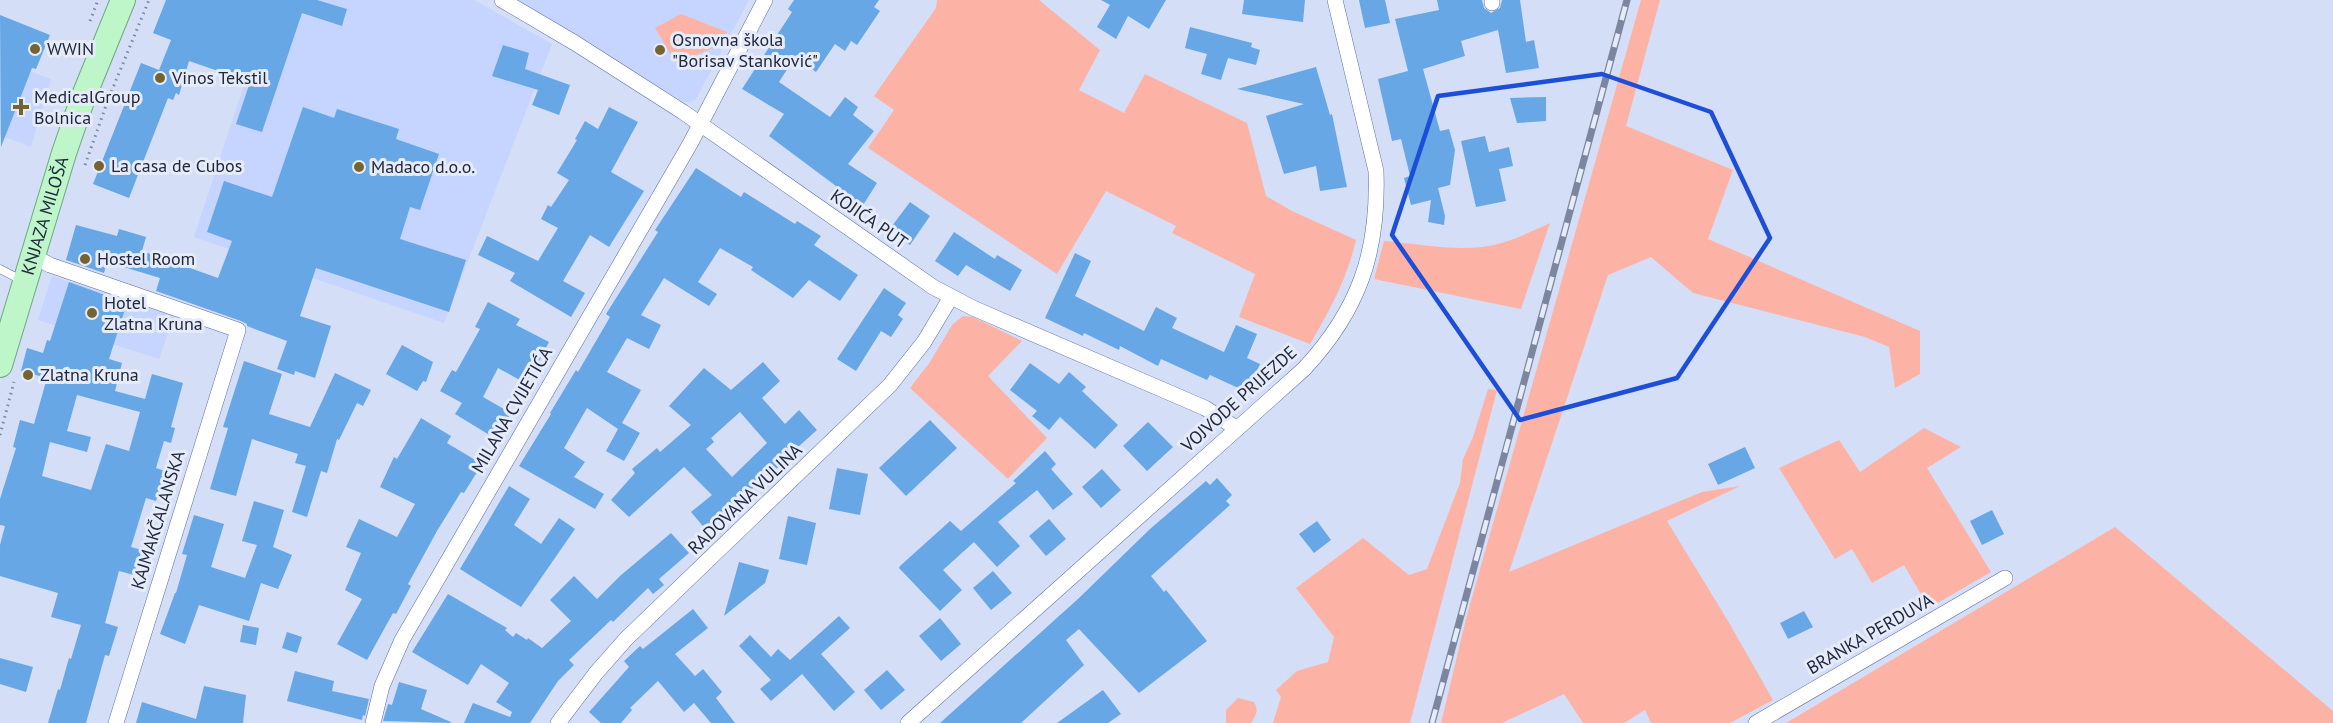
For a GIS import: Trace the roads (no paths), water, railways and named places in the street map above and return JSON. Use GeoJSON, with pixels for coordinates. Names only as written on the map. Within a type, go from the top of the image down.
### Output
{"type":"FeatureCollection","features":[{"type":"Feature","properties":{"kind":"main road","name":"KNJAZA MILOŠA"},"geometry":{"type":"LineString","coordinates":[[0,365],[24,281],[79,109],[123,0]]}},
{"type":"Feature","properties":{"kind":"street","name":"KOJIĆA PUT"},"geometry":{"type":"LineString","coordinates":[[502,0],[575,43],[700,124],[914,274],[951,297],[1205,408],[1236,428]]}},
{"type":"Feature","properties":{"kind":"street","name":"MILANA CVIJETIĆA"},"geometry":{"type":"LineString","coordinates":[[374,723],[382,686],[407,631],[700,124],[765,0]]}},
{"type":"Feature","properties":{"kind":"street","name":"VOJVODE PRIJEZDE"},"geometry":{"type":"LineString","coordinates":[[908,723],[1304,369],[1323,348],[1346,312],[1367,267],[1376,209],[1376,171],[1335,0]]}},
{"type":"Feature","properties":{"kind":"street","name":"KAJMAKČALANSKA"},"geometry":{"type":"LineString","coordinates":[[33,256],[55,266],[238,330],[116,723]]}},
{"type":"Feature","properties":{"kind":"street","name":"RADOVANA VULINA"},"geometry":{"type":"LineString","coordinates":[[558,723],[596,673],[626,639],[890,385],[924,342],[951,297]]}},
{"type":"Feature","properties":{"kind":"street","name":"BRANKA PERDUVA"},"geometry":{"type":"LineString","coordinates":[[1756,723],[2005,578]]}},
{"type":"Feature","properties":{"kind":"lane"},"geometry":{"type":"LineString","coordinates":[[0,269],[24,281]]}},
{"type":"Feature","properties":{"kind":"railway"},"geometry":{"type":"LineString","coordinates":[[1432,723],[1627,0]]}},
{"type":"Feature","properties":{"kind":"place","name":"WWIN"},"geometry":{"type":"Point","coordinates":[35,49]}},
{"type":"Feature","properties":{"kind":"place","name":"Osnovna škola \"Borisav Stanković\""},"geometry":{"type":"Point","coordinates":[660,50]}},
{"type":"Feature","properties":{"kind":"place","name":"Vinos Tekstil"},"geometry":{"type":"Point","coordinates":[160,78]}},
{"type":"Feature","properties":{"kind":"place","name":"MedicalGroup Bolnica"},"geometry":{"type":"Point","coordinates":[21,107]}},
{"type":"Feature","properties":{"kind":"place","name":"La casa de Cubos"},"geometry":{"type":"Point","coordinates":[99,166]}},
{"type":"Feature","properties":{"kind":"place","name":"Madaco d.o.o."},"geometry":{"type":"Point","coordinates":[359,167]}},
{"type":"Feature","properties":{"kind":"place","name":"Hostel Room"},"geometry":{"type":"Point","coordinates":[85,259]}},
{"type":"Feature","properties":{"kind":"place","name":"Hotel Zlatna Kruna"},"geometry":{"type":"Point","coordinates":[92,313]}},
{"type":"Feature","properties":{"kind":"place","name":"Zlatna Kruna"},"geometry":{"type":"Point","coordinates":[28,375]}}]}
